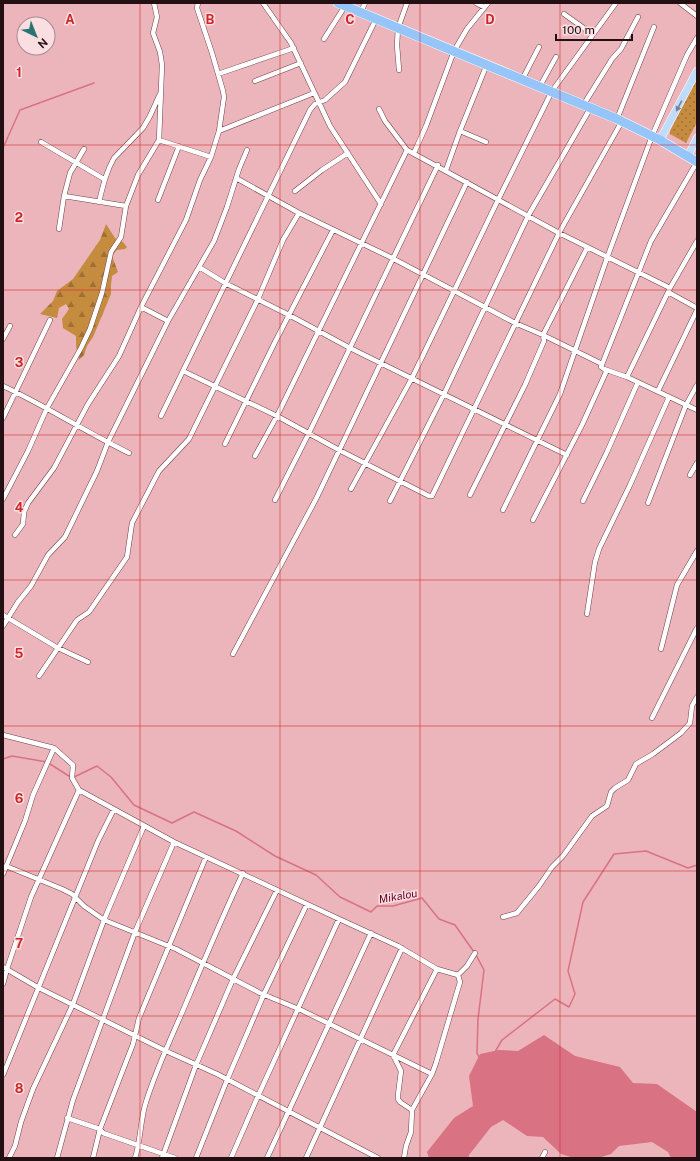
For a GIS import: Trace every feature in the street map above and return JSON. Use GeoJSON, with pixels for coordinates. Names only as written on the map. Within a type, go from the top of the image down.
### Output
{"type":"FeatureCollection","features":[{"type":"Feature","properties":{"kind":"highway"},"geometry":{"type":"LineString","coordinates":[[341,4],[523,78],[620,120],[660,140],[697,162]]}},
{"type":"Feature","properties":{"kind":"main road"},"geometry":{"type":"LineString","coordinates":[[660,140],[697,71]]}},
{"type":"Feature","properties":{"kind":"main road"},"geometry":{"type":"LineString","coordinates":[[688,156],[697,138]]}},
{"type":"Feature","properties":{"kind":"street"},"geometry":{"type":"LineString","coordinates":[[3,499],[28,451],[47,408],[81,348],[90,328],[102,293],[111,252],[121,237],[126,206],[138,175],[159,140],[162,58],[153,33],[157,17],[154,3]]}},
{"type":"Feature","properties":{"kind":"street"},"geometry":{"type":"LineString","coordinates":[[16,535],[23,524],[24,512],[28,503],[54,468],[88,404],[119,356],[141,307],[186,220],[200,180],[211,157],[219,131],[224,97],[197,8],[198,3]]}},
{"type":"Feature","properties":{"kind":"street"},"geometry":{"type":"LineString","coordinates":[[263,3],[294,48],[330,126],[381,204]]}},
{"type":"Feature","properties":{"kind":"street"},"geometry":{"type":"LineString","coordinates":[[361,12],[365,3]]}},
{"type":"Feature","properties":{"kind":"street"},"geometry":{"type":"LineString","coordinates":[[399,70],[397,46],[398,28],[407,3]]}},
{"type":"Feature","properties":{"kind":"street"},"geometry":{"type":"LineString","coordinates":[[414,153],[426,126],[454,51],[467,29],[486,5],[476,3]]}},
{"type":"Feature","properties":{"kind":"street"},"geometry":{"type":"LineString","coordinates":[[680,3],[697,16]]}},
{"type":"Feature","properties":{"kind":"street"},"geometry":{"type":"LineString","coordinates":[[324,39],[341,4]]}},
{"type":"Feature","properties":{"kind":"street"},"geometry":{"type":"LineString","coordinates":[[351,489],[412,378],[552,91],[614,4]]}},
{"type":"Feature","properties":{"kind":"street"},"geometry":{"type":"LineString","coordinates":[[564,14],[592,34]]}},
{"type":"Feature","properties":{"kind":"street"},"geometry":{"type":"LineString","coordinates":[[390,501],[444,394],[528,216],[612,59],[621,48],[638,17]]}},
{"type":"Feature","properties":{"kind":"street"},"geometry":{"type":"LineString","coordinates":[[161,416],[310,110],[318,102],[325,100],[345,82],[376,18]]}},
{"type":"Feature","properties":{"kind":"street"},"geometry":{"type":"LineString","coordinates":[[183,371],[277,416],[366,464],[429,496],[432,496],[559,233],[620,120],[654,27]]}},
{"type":"Feature","properties":{"kind":"street"},"geometry":{"type":"LineString","coordinates":[[503,510],[560,394],[607,258],[652,136],[687,54],[697,38]]}},
{"type":"Feature","properties":{"kind":"street"},"geometry":{"type":"LineString","coordinates":[[523,78],[539,47]]}},
{"type":"Feature","properties":{"kind":"street"},"geometry":{"type":"LineString","coordinates":[[218,74],[294,48]]}},
{"type":"Feature","properties":{"kind":"street"},"geometry":{"type":"LineString","coordinates":[[540,86],[556,57]]}},
{"type":"Feature","properties":{"kind":"street"},"geometry":{"type":"LineString","coordinates":[[255,81],[301,64]]}},
{"type":"Feature","properties":{"kind":"street"},"geometry":{"type":"LineString","coordinates":[[446,170],[460,130],[487,64]]}},
{"type":"Feature","properties":{"kind":"street"},"geometry":{"type":"LineString","coordinates":[[99,202],[104,179],[114,158],[143,128],[161,92]]}},
{"type":"Feature","properties":{"kind":"street"},"geometry":{"type":"LineString","coordinates":[[219,131],[314,93]]}},
{"type":"Feature","properties":{"kind":"street"},"geometry":{"type":"LineString","coordinates":[[379,109],[385,121],[407,150],[587,248],[639,273],[669,290],[697,309],[658,391]]}},
{"type":"Feature","properties":{"kind":"street"},"geometry":{"type":"LineString","coordinates":[[460,130],[486,142]]}},
{"type":"Feature","properties":{"kind":"street"},"geometry":{"type":"LineString","coordinates":[[159,140],[211,157]]}},
{"type":"Feature","properties":{"kind":"street"},"geometry":{"type":"LineString","coordinates":[[41,142],[76,164],[104,179]]}},
{"type":"Feature","properties":{"kind":"street"},"geometry":{"type":"LineString","coordinates":[[158,200],[179,146]]}},
{"type":"Feature","properties":{"kind":"street"},"geometry":{"type":"LineString","coordinates":[[59,229],[64,196],[70,173],[84,149]]}},
{"type":"Feature","properties":{"kind":"street"},"geometry":{"type":"LineString","coordinates":[[3,626],[18,602],[31,586],[48,555],[65,537],[108,442],[168,321],[220,228],[228,207],[236,178],[247,150]]}},
{"type":"Feature","properties":{"kind":"street"},"geometry":{"type":"LineString","coordinates":[[256,456],[362,244],[407,150]]}},
{"type":"Feature","properties":{"kind":"street"},"geometry":{"type":"LineString","coordinates":[[296,191],[322,170],[348,153]]}},
{"type":"Feature","properties":{"kind":"street"},"geometry":{"type":"LineString","coordinates":[[602,364],[651,241],[697,162]]}},
{"type":"Feature","properties":{"kind":"street"},"geometry":{"type":"LineString","coordinates":[[275,500],[438,166]]}},
{"type":"Feature","properties":{"kind":"street"},"geometry":{"type":"LineString","coordinates":[[236,178],[299,213],[424,274],[486,306],[515,323],[602,364],[602,368],[627,377],[697,410]]}},
{"type":"Feature","properties":{"kind":"street"},"geometry":{"type":"LineString","coordinates":[[233,654],[316,499],[467,182]]}},
{"type":"Feature","properties":{"kind":"street"},"geometry":{"type":"LineString","coordinates":[[64,196],[126,206]]}},
{"type":"Feature","properties":{"kind":"street"},"geometry":{"type":"LineString","coordinates":[[39,676],[77,620],[89,612],[127,557],[132,523],[159,471],[189,439],[258,299],[283,240],[299,213]]}},
{"type":"Feature","properties":{"kind":"street"},"geometry":{"type":"LineString","coordinates":[[225,444],[333,230]]}},
{"type":"Feature","properties":{"kind":"street"},"geometry":{"type":"LineString","coordinates":[[627,377],[669,290],[697,241]]}},
{"type":"Feature","properties":{"kind":"street"},"geometry":{"type":"LineString","coordinates":[[470,495],[525,385],[544,341],[543,335],[587,248]]}},
{"type":"Feature","properties":{"kind":"street"},"geometry":{"type":"LineString","coordinates":[[199,267],[225,283],[350,348],[567,455]]}},
{"type":"Feature","properties":{"kind":"street"},"geometry":{"type":"LineString","coordinates":[[141,307],[168,321]]}},
{"type":"Feature","properties":{"kind":"street"},"geometry":{"type":"LineString","coordinates":[[3,418],[50,320]]}},
{"type":"Feature","properties":{"kind":"street"},"geometry":{"type":"LineString","coordinates":[[3,339],[10,326]]}},
{"type":"Feature","properties":{"kind":"street"},"geometry":{"type":"LineString","coordinates":[[533,520],[582,425],[607,370]]}},
{"type":"Feature","properties":{"kind":"street"},"geometry":{"type":"LineString","coordinates":[[583,501],[608,452],[638,382]]}},
{"type":"Feature","properties":{"kind":"street"},"geometry":{"type":"LineString","coordinates":[[648,503],[686,405],[697,385]]}},
{"type":"Feature","properties":{"kind":"street"},"geometry":{"type":"LineString","coordinates":[[3,386],[47,408],[108,442],[130,452]]}},
{"type":"Feature","properties":{"kind":"street"},"geometry":{"type":"LineString","coordinates":[[587,614],[595,562],[599,549],[630,485],[669,397]]}},
{"type":"Feature","properties":{"kind":"street"},"geometry":{"type":"LineString","coordinates":[[690,475],[697,463]]}},
{"type":"Feature","properties":{"kind":"street"},"geometry":{"type":"LineString","coordinates":[[661,649],[677,585],[697,552]]}},
{"type":"Feature","properties":{"kind":"street"},"geometry":{"type":"LineString","coordinates":[[3,615],[58,648],[88,662]]}},
{"type":"Feature","properties":{"kind":"street"},"geometry":{"type":"LineString","coordinates":[[652,718],[697,628]]}},
{"type":"Feature","properties":{"kind":"street"},"geometry":{"type":"LineString","coordinates":[[503,917],[516,913],[539,886],[552,867],[563,856],[592,816],[607,806],[611,792],[614,788],[628,780],[636,764],[654,754],[681,733],[690,723],[692,706],[697,697]]}},
{"type":"Feature","properties":{"kind":"street"},"geometry":{"type":"LineString","coordinates":[[3,735],[54,748],[73,765],[72,778],[78,790],[174,842],[402,948],[437,969],[458,975]]}},
{"type":"Feature","properties":{"kind":"street"},"geometry":{"type":"LineString","coordinates":[[3,874],[33,796],[54,748]]}},
{"type":"Feature","properties":{"kind":"street"},"geometry":{"type":"LineString","coordinates":[[3,984],[5,968],[38,878],[78,790]]}},
{"type":"Feature","properties":{"kind":"street"},"geometry":{"type":"LineString","coordinates":[[3,1074],[98,841],[114,809]]}},
{"type":"Feature","properties":{"kind":"street"},"geometry":{"type":"LineString","coordinates":[[9,1158],[16,1146],[21,1122],[33,1089],[73,1004],[104,920],[144,826]]}},
{"type":"Feature","properties":{"kind":"street"},"geometry":{"type":"LineString","coordinates":[[57,1158],[73,1100],[104,1020],[135,932],[174,842]]}},
{"type":"Feature","properties":{"kind":"street"},"geometry":{"type":"LineString","coordinates":[[93,1158],[100,1129],[133,1044],[139,1018],[206,856]]}},
{"type":"Feature","properties":{"kind":"street"},"geometry":{"type":"LineString","coordinates":[[6,866],[62,889],[76,897],[84,906],[104,920],[169,946],[264,994],[432,1074]]}},
{"type":"Feature","properties":{"kind":"street"},"geometry":{"type":"LineString","coordinates":[[135,1158],[139,1145],[142,1117],[147,1101],[166,1051],[226,907],[243,873]]}},
{"type":"Feature","properties":{"kind":"street"},"geometry":{"type":"LineString","coordinates":[[163,1156],[196,1065],[233,978],[277,890]]}},
{"type":"Feature","properties":{"kind":"street"},"geometry":{"type":"LineString","coordinates":[[196,1158],[227,1080],[264,994],[307,904]]}},
{"type":"Feature","properties":{"kind":"street"},"geometry":{"type":"LineString","coordinates":[[231,1158],[339,919]]}},
{"type":"Feature","properties":{"kind":"street"},"geometry":{"type":"LineString","coordinates":[[267,1158],[371,934]]}},
{"type":"Feature","properties":{"kind":"street"},"geometry":{"type":"LineString","coordinates":[[306,1158],[402,948]]}},
{"type":"Feature","properties":{"kind":"street"},"geometry":{"type":"LineString","coordinates":[[458,975],[467,966],[475,953]]}},
{"type":"Feature","properties":{"kind":"street"},"geometry":{"type":"LineString","coordinates":[[5,968],[39,988],[227,1080],[378,1158]]}},
{"type":"Feature","properties":{"kind":"street"},"geometry":{"type":"LineString","coordinates":[[393,1055],[437,969]]}},
{"type":"Feature","properties":{"kind":"street"},"geometry":{"type":"LineString","coordinates":[[404,1158],[411,1132],[412,1110],[432,1074],[460,982],[458,975]]}},
{"type":"Feature","properties":{"kind":"street"},"geometry":{"type":"LineString","coordinates":[[393,1055],[401,1071],[398,1099],[412,1110]]}},
{"type":"Feature","properties":{"kind":"street"},"geometry":{"type":"LineString","coordinates":[[67,1118],[100,1129],[103,1133],[139,1145],[163,1156],[175,1158]]}},
{"type":"Feature","properties":{"kind":"street"},"geometry":{"type":"LineString","coordinates":[[542,1158],[545,1152]]}},
{"type":"Feature","properties":{"kind":"green space"},"geometry":{"type":"Polygon","coordinates":[[[697,78],[697,122],[686,143],[670,134],[670,131],[697,78]]]}},
{"type":"Feature","properties":{"kind":"green space"},"geometry":{"type":"Polygon","coordinates":[[[106,224],[115,238],[123,242],[127,247],[125,249],[117,250],[112,256],[118,272],[112,276],[111,294],[93,337],[87,346],[84,355],[79,360],[76,346],[76,336],[63,328],[62,319],[69,309],[66,304],[59,308],[57,318],[40,314],[53,301],[57,291],[73,279],[100,240],[106,224]]]}},
{"type":"Feature","properties":{"kind":"shaded area"},"geometry":{"type":"Polygon","coordinates":[[[544,1035],[575,1056],[620,1067],[633,1083],[657,1084],[697,1112],[697,1158],[671,1158],[668,1152],[652,1142],[619,1146],[611,1154],[598,1158],[574,1158],[561,1154],[543,1137],[527,1136],[503,1120],[491,1127],[469,1155],[469,1158],[429,1158],[427,1152],[454,1118],[473,1106],[469,1076],[480,1054],[499,1050],[518,1051],[544,1035]]]}},
{"type":"Feature","properties":{"kind":"waterway"},"geometry":{"type":"LineString","coordinates":[[3,148],[20,110],[94,83]]}},
{"type":"Feature","properties":{"kind":"waterway","name":"Mikalou"},"geometry":{"type":"LineString","coordinates":[[3,759],[12,756],[47,762],[72,778],[97,766],[111,777],[134,805],[172,823],[194,812],[236,831],[275,856],[316,875],[340,897],[371,912],[377,906],[393,906],[422,898],[439,919],[455,925],[474,952]]}},
{"type":"Feature","properties":{"kind":"waterway"},"geometry":{"type":"LineString","coordinates":[[495,1052],[502,1040],[555,999],[569,1007],[575,994],[568,971],[583,902],[614,854],[646,851],[688,868],[697,865]]}},
{"type":"Feature","properties":{"kind":"waterway","name":"Mikalou"},"geometry":{"type":"LineString","coordinates":[[476,955],[484,970],[478,1019],[477,1053],[479,1057]]}}]}
